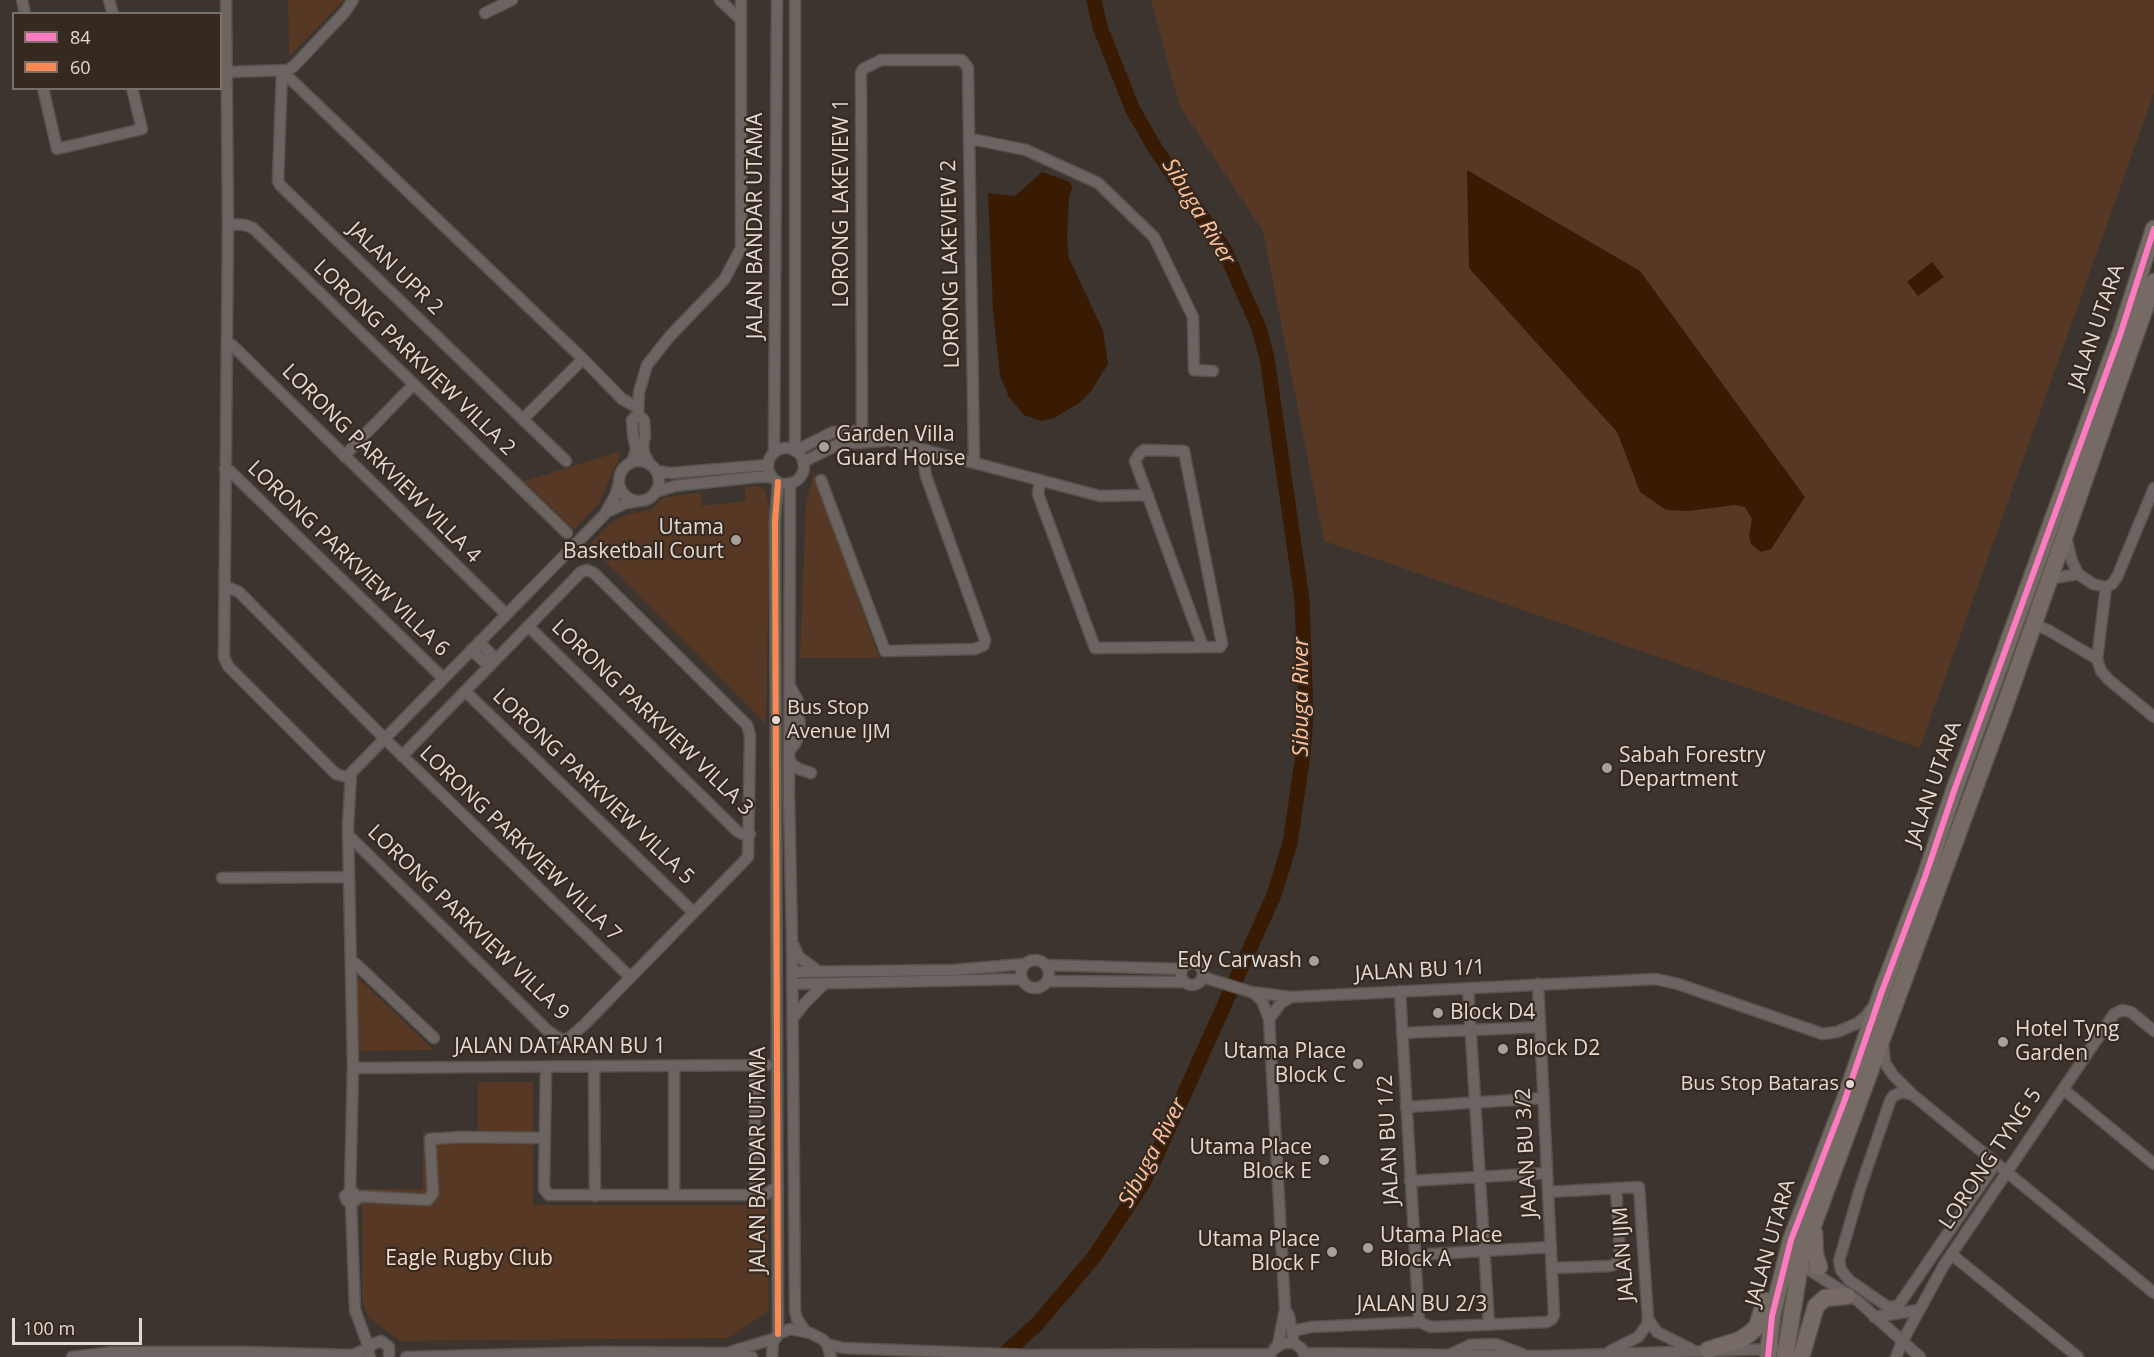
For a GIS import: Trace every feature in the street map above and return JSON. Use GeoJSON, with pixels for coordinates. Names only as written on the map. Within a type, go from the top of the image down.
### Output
{"type":"FeatureCollection","features":[{"type":"Feature","properties":{"kind":"highway","name":"JALAN UTARA"},"geometry":{"type":"LineString","coordinates":[[1768,1353],[1772,1316],[1791,1240],[1844,1102],[1882,991],[2120,335],[2154,228]]}},
{"type":"Feature","properties":{"kind":"highway","name":"JALAN UTARA"},"geometry":{"type":"LineString","coordinates":[[1791,1355],[1799,1261],[1883,1040],[2003,711],[2154,282]]}},
{"type":"Feature","properties":{"kind":"highway"},"geometry":{"type":"LineString","coordinates":[[1954,791],[1962,793],[1965,790],[1989,723],[2003,711]]}},
{"type":"Feature","properties":{"kind":"highway"},"geometry":{"type":"LineString","coordinates":[[1700,1350],[1740,1340],[1757,1327],[1762,1316],[1779,1245],[1801,1211]]}},
{"type":"Feature","properties":{"kind":"highway"},"geometry":{"type":"LineString","coordinates":[[1815,1223],[1814,1245],[1820,1267]]}},
{"type":"Feature","properties":{"kind":"highway"},"geometry":{"type":"LineString","coordinates":[[1772,1316],[1781,1301],[1788,1270],[1799,1261],[1791,1250],[1791,1240]]}},
{"type":"Feature","properties":{"kind":"highway"},"geometry":{"type":"LineString","coordinates":[[1791,1355],[1816,1306],[1825,1298],[1852,1298]]}},
{"type":"Feature","properties":{"kind":"street"},"geometry":{"type":"LineString","coordinates":[[226,0],[228,224],[223,652],[225,662],[336,774],[350,778]]}},
{"type":"Feature","properties":{"kind":"street"},"geometry":{"type":"LineString","coordinates":[[228,72],[282,71],[294,66],[345,12],[353,0]]}},
{"type":"Feature","properties":{"kind":"street"},"geometry":{"type":"LineString","coordinates":[[485,13],[512,0]]}},
{"type":"Feature","properties":{"kind":"street"},"geometry":{"type":"LineString","coordinates":[[720,0],[741,20]]}},
{"type":"Feature","properties":{"kind":"street"},"geometry":{"type":"LineString","coordinates":[[655,492],[658,482],[640,442],[633,435],[632,420],[638,411],[639,392],[647,365],[670,336],[724,280],[741,248],[741,0]]}},
{"type":"Feature","properties":{"kind":"street","name":"JALAN BANDAR UTAMA"},"geometry":{"type":"LineString","coordinates":[[768,465],[774,452],[777,0]]}},
{"type":"Feature","properties":{"kind":"street","name":"JALAN BANDAR UTAMA"},"geometry":{"type":"LineString","coordinates":[[795,0],[795,451]]}},
{"type":"Feature","properties":{"kind":"street","name":"LORONG LAKEVIEW 1"},"geometry":{"type":"LineString","coordinates":[[862,443],[861,73],[863,69],[881,60],[962,60],[966,64]]}},
{"type":"Feature","properties":{"kind":"street","name":"LORONG LAKEVIEW 2"},"geometry":{"type":"LineString","coordinates":[[966,64],[974,463]]}},
{"type":"Feature","properties":{"kind":"street"},"geometry":{"type":"LineString","coordinates":[[282,71],[622,399],[638,411]]}},
{"type":"Feature","properties":{"kind":"street","name":"JALAN UPR 2"},"geometry":{"type":"LineString","coordinates":[[282,71],[278,181],[280,185],[566,461]]}},
{"type":"Feature","properties":{"kind":"street"},"geometry":{"type":"LineString","coordinates":[[43,90],[57,149],[142,129],[132,90]]}},
{"type":"Feature","properties":{"kind":"street"},"geometry":{"type":"LineString","coordinates":[[969,140],[1026,150],[1098,183],[1154,237],[1193,317],[1194,370],[1213,371]]}},
{"type":"Feature","properties":{"kind":"street","name":"LORONG PARKVIEW VILLA 2"},"geometry":{"type":"LineString","coordinates":[[228,224],[249,226],[567,533]]}},
{"type":"Feature","properties":{"kind":"street","name":"LORONG PARKVIEW VILLA 4"},"geometry":{"type":"LineString","coordinates":[[227,343],[232,345],[506,614]]}},
{"type":"Feature","properties":{"kind":"street"},"geometry":{"type":"LineString","coordinates":[[523,419],[583,359]]}},
{"type":"Feature","properties":{"kind":"street"},"geometry":{"type":"LineString","coordinates":[[344,456],[414,384]]}},
{"type":"Feature","properties":{"kind":"street"},"geometry":{"type":"LineString","coordinates":[[795,451],[833,432],[863,431],[891,441],[1107,496],[1148,495]]}},
{"type":"Feature","properties":{"kind":"street"},"geometry":{"type":"LineString","coordinates":[[803,462],[838,444],[891,441]]}},
{"type":"Feature","properties":{"kind":"street"},"geometry":{"type":"LineString","coordinates":[[607,512],[622,470],[632,462],[640,442]]}},
{"type":"Feature","properties":{"kind":"street"},"geometry":{"type":"LineString","coordinates":[[370,1352],[355,1310],[348,835],[350,778],[354,769],[607,512],[626,503],[645,500],[655,492],[675,486],[756,477],[790,483],[800,477],[803,462],[795,451],[784,448],[774,452]]}},
{"type":"Feature","properties":{"kind":"street"},"geometry":{"type":"LineString","coordinates":[[821,480],[885,651],[975,649],[984,645],[985,640],[926,476],[924,465],[927,450]]}},
{"type":"Feature","properties":{"kind":"street"},"geometry":{"type":"LineString","coordinates":[[1041,480],[1038,494],[1095,648],[1220,647],[1222,644],[1184,451],[1144,450],[1135,461],[1203,647]]}},
{"type":"Feature","properties":{"kind":"street"},"geometry":{"type":"LineString","coordinates":[[632,462],[642,461],[653,468],[671,473],[768,465],[775,480],[777,929],[782,944],[782,960],[791,978]]}},
{"type":"Feature","properties":{"kind":"street","name":"LORONG PARKVIEW VILLA 6"},"geometry":{"type":"LineString","coordinates":[[225,469],[230,471],[443,678]]}},
{"type":"Feature","properties":{"kind":"street"},"geometry":{"type":"LineString","coordinates":[[619,483],[623,493],[638,501]]}},
{"type":"Feature","properties":{"kind":"street","name":"JALAN BANDAR UTAMA"},"geometry":{"type":"LineString","coordinates":[[790,483],[789,780],[795,1311],[797,1319],[806,1332]]}},
{"type":"Feature","properties":{"kind":"street"},"geometry":{"type":"LineString","coordinates":[[2154,488],[2117,577],[2106,587],[2097,659],[2101,671],[2109,680],[2154,717]]}},
{"type":"Feature","properties":{"kind":"street"},"geometry":{"type":"LineString","coordinates":[[2065,535],[2078,574],[2093,584],[2106,587]]}},
{"type":"Feature","properties":{"kind":"street"},"geometry":{"type":"LineString","coordinates":[[402,756],[581,573],[587,570],[594,573],[747,726],[750,735],[750,834],[749,851],[744,862],[630,977]]}},
{"type":"Feature","properties":{"kind":"street"},"geometry":{"type":"LineString","coordinates":[[2049,579],[2078,574]]}},
{"type":"Feature","properties":{"kind":"street","name":"LORONG PARKVIEW VILLA 7"},"geometry":{"type":"LineString","coordinates":[[225,586],[239,592],[402,756],[630,977]]}},
{"type":"Feature","properties":{"kind":"street"},"geometry":{"type":"LineString","coordinates":[[2033,624],[2048,630],[2097,659]]}},
{"type":"Feature","properties":{"kind":"street","name":"LORONG PARKVIEW VILLA 3"},"geometry":{"type":"LineString","coordinates":[[528,626],[737,831],[750,834]]}},
{"type":"Feature","properties":{"kind":"street"},"geometry":{"type":"LineString","coordinates":[[475,646],[493,663]]}},
{"type":"Feature","properties":{"kind":"street","name":"LORONG PARKVIEW VILLA 5"},"geometry":{"type":"LineString","coordinates":[[465,691],[693,912]]}},
{"type":"Feature","properties":{"kind":"street"},"geometry":{"type":"LineString","coordinates":[[789,754],[792,764],[811,773]]}},
{"type":"Feature","properties":{"kind":"street"},"geometry":{"type":"LineString","coordinates":[[775,796],[789,780]]}},
{"type":"Feature","properties":{"kind":"street","name":"LORONG PARKVIEW VILLA 9"},"geometry":{"type":"LineString","coordinates":[[348,835],[539,1022],[560,1039],[568,1039],[630,977]]}},
{"type":"Feature","properties":{"kind":"street"},"geometry":{"type":"LineString","coordinates":[[222,878],[349,878]]}},
{"type":"Feature","properties":{"kind":"street","name":"JALAN BANDAR UTAMA"},"geometry":{"type":"LineString","coordinates":[[772,1357],[772,1348],[777,1336],[777,929]]}},
{"type":"Feature","properties":{"kind":"street"},"geometry":{"type":"LineString","coordinates":[[792,939],[799,957],[818,971]]}},
{"type":"Feature","properties":{"kind":"street"},"geometry":{"type":"LineString","coordinates":[[1021,979],[1024,964],[1036,959],[1046,965],[1182,969]]}},
{"type":"Feature","properties":{"kind":"street"},"geometry":{"type":"LineString","coordinates":[[351,962],[356,964],[434,1038]]}},
{"type":"Feature","properties":{"kind":"street"},"geometry":{"type":"LineString","coordinates":[[1047,981],[1184,982],[1194,985],[1203,977],[1202,968],[1197,964],[1188,963],[1182,969],[1181,976],[1184,982]]}},
{"type":"Feature","properties":{"kind":"street"},"geometry":{"type":"LineString","coordinates":[[777,1029],[783,1013],[783,985],[791,978],[818,971],[954,970],[1024,964]]}},
{"type":"Feature","properties":{"kind":"street"},"geometry":{"type":"LineString","coordinates":[[791,978],[824,984],[1021,979],[1032,988],[1040,987],[1047,981],[1049,973],[1046,965]]}},
{"type":"Feature","properties":{"kind":"street","name":"JALAN BU 1/1"},"geometry":{"type":"LineString","coordinates":[[1203,977],[1256,993],[1291,997],[1662,980],[1823,1034],[1837,1032],[1862,1020],[1882,991]]}},
{"type":"Feature","properties":{"kind":"street"},"geometry":{"type":"LineString","coordinates":[[793,1018],[824,984]]}},
{"type":"Feature","properties":{"kind":"street","name":"JALAN BU 3/2"},"geometry":{"type":"LineString","coordinates":[[1538,984],[1554,1315],[1552,1320]]}},
{"type":"Feature","properties":{"kind":"street"},"geometry":{"type":"LineString","coordinates":[[1468,988],[1489,1325]]}},
{"type":"Feature","properties":{"kind":"street","name":"JALAN BU 1/2"},"geometry":{"type":"LineString","coordinates":[[1400,992],[1419,1322]]}},
{"type":"Feature","properties":{"kind":"street"},"geometry":{"type":"LineString","coordinates":[[1256,993],[1271,1016],[1285,1309],[1273,1352]]}},
{"type":"Feature","properties":{"kind":"street"},"geometry":{"type":"LineString","coordinates":[[1271,1016],[1291,997]]}},
{"type":"Feature","properties":{"kind":"street","name":"LORONG TYNG 5"},"geometry":{"type":"LineString","coordinates":[[1896,1357],[1919,1310],[1951,1254],[2118,1011],[2131,1012],[2154,1031]]}},
{"type":"Feature","properties":{"kind":"street"},"geometry":{"type":"LineString","coordinates":[[1402,1033],[1540,1027]]}},
{"type":"Feature","properties":{"kind":"street"},"geometry":{"type":"LineString","coordinates":[[1883,1040],[1885,1063],[1893,1075],[1913,1095],[2154,1293]]}},
{"type":"Feature","properties":{"kind":"street"},"geometry":{"type":"LineString","coordinates":[[777,1053],[767,1065],[774,1070],[777,1077]]}},
{"type":"Feature","properties":{"kind":"street"},"geometry":{"type":"LineString","coordinates":[[755,1065],[755,1195]]}},
{"type":"Feature","properties":{"kind":"street","name":"JALAN DATARAN BU 1"},"geometry":{"type":"LineString","coordinates":[[352,1068],[767,1065]]}},
{"type":"Feature","properties":{"kind":"street"},"geometry":{"type":"LineString","coordinates":[[594,1066],[595,1196]]}},
{"type":"Feature","properties":{"kind":"street"},"geometry":{"type":"LineString","coordinates":[[674,1066],[675,1195]]}},
{"type":"Feature","properties":{"kind":"street"},"geometry":{"type":"LineString","coordinates":[[546,1067],[545,1192],[549,1195],[755,1195],[766,1194],[778,1186]]}},
{"type":"Feature","properties":{"kind":"street"},"geometry":{"type":"LineString","coordinates":[[2063,1089],[2154,1164]]}},
{"type":"Feature","properties":{"kind":"street"},"geometry":{"type":"LineString","coordinates":[[1913,1095],[1902,1092],[1893,1096],[1890,1101],[1860,1189],[1839,1261],[1841,1270],[1848,1280],[1888,1307],[1898,1306],[1996,1163]]}},
{"type":"Feature","properties":{"kind":"street"},"geometry":{"type":"LineString","coordinates":[[1406,1107],[1544,1098]]}},
{"type":"Feature","properties":{"kind":"street"},"geometry":{"type":"LineString","coordinates":[[352,1197],[428,1200],[433,1193],[430,1139],[545,1138]]}},
{"type":"Feature","properties":{"kind":"street"},"geometry":{"type":"LineString","coordinates":[[1410,1181],[1547,1173]]}},
{"type":"Feature","properties":{"kind":"street","name":"JALAN IJM"},"geometry":{"type":"LineString","coordinates":[[1616,1188],[1639,1187],[1648,1319]]}},
{"type":"Feature","properties":{"kind":"street"},"geometry":{"type":"LineString","coordinates":[[1548,1192],[1616,1188],[1620,1256],[1617,1263],[1610,1266],[1552,1268]]}},
{"type":"Feature","properties":{"kind":"street"},"geometry":{"type":"LineString","coordinates":[[1947,1232],[1960,1240]]}},
{"type":"Feature","properties":{"kind":"street"},"geometry":{"type":"LineString","coordinates":[[1415,1255],[1551,1247]]}},
{"type":"Feature","properties":{"kind":"street"},"geometry":{"type":"LineString","coordinates":[[1951,1254],[2078,1357]]}},
{"type":"Feature","properties":{"kind":"street"},"geometry":{"type":"LineString","coordinates":[[1931,1258],[1944,1265]]}},
{"type":"Feature","properties":{"kind":"street"},"geometry":{"type":"LineString","coordinates":[[1799,1261],[1820,1267],[1920,1357]]}},
{"type":"Feature","properties":{"kind":"street"},"geometry":{"type":"LineString","coordinates":[[1799,1261],[1852,1298]]}},
{"type":"Feature","properties":{"kind":"street"},"geometry":{"type":"LineString","coordinates":[[1285,1309],[1293,1331],[1294,1343],[1305,1355],[1528,1356],[1700,1350],[1791,1355]]}},
{"type":"Feature","properties":{"kind":"street"},"geometry":{"type":"LineString","coordinates":[[1874,1317],[1919,1310]]}},
{"type":"Feature","properties":{"kind":"street"},"geometry":{"type":"LineString","coordinates":[[357,1319],[386,1344],[399,1353],[409,1356],[602,1352],[727,1353],[752,1357]]}},
{"type":"Feature","properties":{"kind":"street"},"geometry":{"type":"LineString","coordinates":[[1648,1319],[1657,1332],[1700,1350]]}},
{"type":"Feature","properties":{"kind":"street"},"geometry":{"type":"LineString","coordinates":[[1604,1353],[1638,1337],[1647,1325],[1648,1319]]}},
{"type":"Feature","properties":{"kind":"street","name":"JALAN BU 2/3"},"geometry":{"type":"LineString","coordinates":[[1293,1331],[1311,1327],[1419,1322],[1431,1327],[1552,1320]]}},
{"type":"Feature","properties":{"kind":"street"},"geometry":{"type":"LineString","coordinates":[[727,1353],[777,1336],[790,1329],[816,1335],[827,1344],[843,1348],[1027,1355],[1273,1352],[1288,1342],[1294,1343]]}},
{"type":"Feature","properties":{"kind":"street"},"geometry":{"type":"LineString","coordinates":[[370,1352],[374,1342],[386,1344]]}},
{"type":"Feature","properties":{"kind":"street"},"geometry":{"type":"LineString","coordinates":[[386,1344],[390,1351],[389,1357]]}},
{"type":"Feature","properties":{"kind":"street"},"geometry":{"type":"LineString","coordinates":[[827,1344],[831,1357]]}},
{"type":"Feature","properties":{"kind":"street"},"geometry":{"type":"LineString","coordinates":[[72,1357],[114,1352],[244,1352],[355,1356],[370,1352]]}},
{"type":"Feature","properties":{"kind":"green space"},"geometry":{"type":"Polygon","coordinates":[[[288,0],[344,0],[289,57],[288,0]]]}},
{"type":"Feature","properties":{"kind":"green space"},"geometry":{"type":"Polygon","coordinates":[[[1151,0],[2154,0],[2154,93],[1920,748],[1324,541],[1263,231],[1179,105],[1151,0]]]}},
{"type":"Feature","properties":{"kind":"green space"},"geometry":{"type":"Polygon","coordinates":[[[622,451],[599,503],[574,530],[524,481],[622,451]]]}},
{"type":"Feature","properties":{"kind":"green space"},"geometry":{"type":"Polygon","coordinates":[[[814,471],[879,658],[800,658],[806,505],[814,471]]]}},
{"type":"Feature","properties":{"kind":"green space"},"geometry":{"type":"Polygon","coordinates":[[[755,486],[765,491],[770,510],[766,724],[589,545],[612,522],[628,514],[650,510],[663,498],[700,492],[702,506],[746,501],[745,487],[755,486]]]}},
{"type":"Feature","properties":{"kind":"green space"},"geometry":{"type":"Polygon","coordinates":[[[357,977],[434,1050],[357,1051],[357,977]]]}},
{"type":"Feature","properties":{"kind":"green space","name":"Eagle Rugby Club"},"geometry":{"type":"Polygon","coordinates":[[[478,1082],[533,1082],[533,1205],[768,1205],[769,1311],[728,1338],[400,1341],[367,1316],[362,1298],[362,1189],[423,1189],[423,1132],[478,1132],[478,1082]]]}},
{"type":"Feature","properties":{"kind":"shaded area"},"geometry":{"type":"Polygon","coordinates":[[[1467,170],[1640,271],[1805,497],[1771,549],[1761,552],[1751,544],[1749,536],[1752,519],[1745,507],[1735,505],[1689,511],[1666,510],[1640,492],[1617,432],[1469,268],[1467,170]]]}},
{"type":"Feature","properties":{"kind":"shaded area"},"geometry":{"type":"Polygon","coordinates":[[[1042,172],[1070,182],[1072,188],[1069,198],[1067,236],[1069,258],[1103,331],[1108,364],[1091,391],[1079,403],[1054,418],[1041,421],[1024,415],[1009,397],[1000,376],[993,309],[988,193],[1015,196],[1042,172]]]}},
{"type":"Feature","properties":{"kind":"shaded area"},"geometry":{"type":"Polygon","coordinates":[[[1932,262],[1944,277],[1918,296],[1907,282],[1932,262]]]}},
{"type":"Feature","properties":{"kind":"waterway","name":"Sibuga River"},"geometry":{"type":"LineString","coordinates":[[1001,1357],[1037,1324],[1094,1257],[1143,1183],[1158,1152],[1274,895],[1290,843],[1303,755],[1306,715],[1302,600],[1267,358],[1259,328],[1224,249],[1155,148],[1133,110],[1100,27],[1094,0]]}},
{"type":"Feature","properties":{"kind":"transit line","name":"84"},"geometry":{"type":"LineString","coordinates":[[1768,1357],[1772,1316],[1791,1240],[1844,1102],[1882,991],[2120,335],[2154,229]]}},
{"type":"Feature","properties":{"kind":"transit line","name":"60"},"geometry":{"type":"LineString","coordinates":[[778,482],[775,522],[778,1334]]}},
{"type":"Feature","properties":{"kind":"place","name":"Garden Villa Guard House"},"geometry":{"type":"Point","coordinates":[824,447]}},
{"type":"Feature","properties":{"kind":"place","name":"Utama Basketball Court"},"geometry":{"type":"Point","coordinates":[736,540]}},
{"type":"Feature","properties":{"kind":"place","name":"Bus Stop Avenue IJM"},"geometry":{"type":"Point","coordinates":[776,720]}},
{"type":"Feature","properties":{"kind":"place","name":"Sabah Forestry Department"},"geometry":{"type":"Point","coordinates":[1607,768]}},
{"type":"Feature","properties":{"kind":"place","name":"Edy Carwash"},"geometry":{"type":"Point","coordinates":[1314,961]}},
{"type":"Feature","properties":{"kind":"place","name":"Block D4"},"geometry":{"type":"Point","coordinates":[1438,1013]}},
{"type":"Feature","properties":{"kind":"place","name":"Hotel Tyng Garden"},"geometry":{"type":"Point","coordinates":[2003,1042]}},
{"type":"Feature","properties":{"kind":"place","name":"Block D2"},"geometry":{"type":"Point","coordinates":[1503,1049]}},
{"type":"Feature","properties":{"kind":"place","name":"Utama Place Block C"},"geometry":{"type":"Point","coordinates":[1358,1064]}},
{"type":"Feature","properties":{"kind":"place","name":"Bus Stop Bataras"},"geometry":{"type":"Point","coordinates":[1850,1084]}},
{"type":"Feature","properties":{"kind":"place","name":"Utama Place Block E"},"geometry":{"type":"Point","coordinates":[1324,1160]}},
{"type":"Feature","properties":{"kind":"place","name":"Utama Place Block A"},"geometry":{"type":"Point","coordinates":[1368,1248]}},
{"type":"Feature","properties":{"kind":"place","name":"Utama Place Block F"},"geometry":{"type":"Point","coordinates":[1332,1252]}}]}
